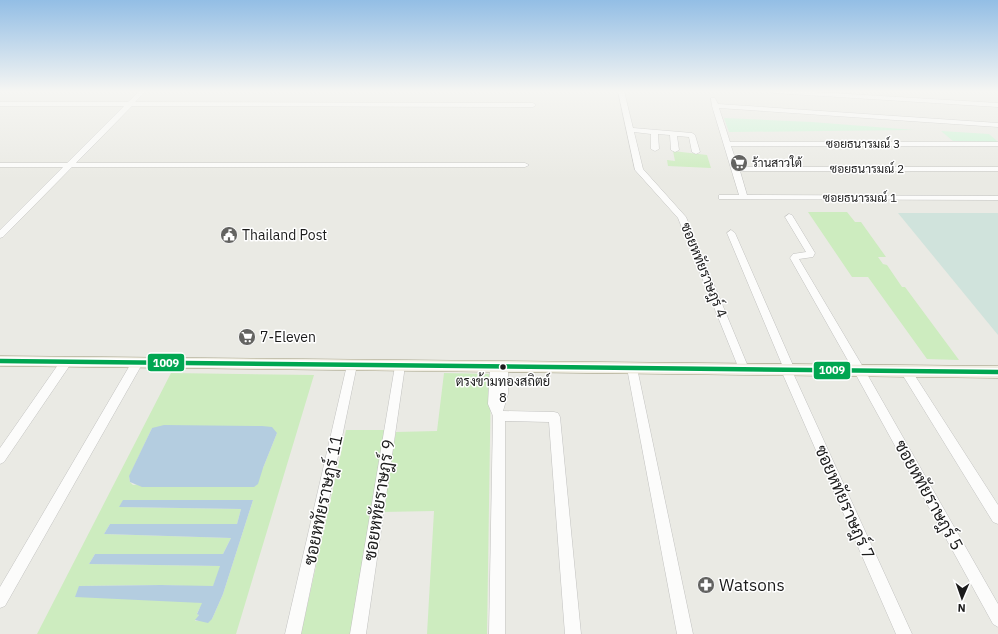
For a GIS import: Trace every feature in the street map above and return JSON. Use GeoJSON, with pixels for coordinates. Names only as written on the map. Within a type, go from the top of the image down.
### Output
{"type":"FeatureCollection","features":[{"type":"Feature","properties":{"kind":"main road"},"geometry":{"type":"LineString","coordinates":[[0,361],[998,372]]}},
{"type":"Feature","properties":{"kind":"street"},"geometry":{"type":"LineString","coordinates":[[0,235],[112,121]]}},
{"type":"Feature","properties":{"kind":"street","name":"ซอยหทัยราษฎร์ 4"},"geometry":{"type":"LineString","coordinates":[[629,121],[639,170],[682,217],[744,369]]}},
{"type":"Feature","properties":{"kind":"street"},"geometry":{"type":"LineString","coordinates":[[720,121],[744,197]]}},
{"type":"Feature","properties":{"kind":"street"},"geometry":{"type":"LineString","coordinates":[[933,121],[997,126]]}},
{"type":"Feature","properties":{"kind":"street"},"geometry":{"type":"LineString","coordinates":[[631,130],[692,135],[696,152]]}},
{"type":"Feature","properties":{"kind":"street"},"geometry":{"type":"LineString","coordinates":[[654,132],[655,149]]}},
{"type":"Feature","properties":{"kind":"street"},"geometry":{"type":"LineString","coordinates":[[673,133],[675,150]]}},
{"type":"Feature","properties":{"kind":"street","name":"ซอยธนารมณ์ 3"},"geometry":{"type":"LineString","coordinates":[[727,144],[998,144]]}},
{"type":"Feature","properties":{"kind":"street"},"geometry":{"type":"LineString","coordinates":[[0,165],[525,166]]}},
{"type":"Feature","properties":{"kind":"street","name":"ซอยธนารมณ์ 2"},"geometry":{"type":"LineString","coordinates":[[735,168],[998,169]]}},
{"type":"Feature","properties":{"kind":"street","name":"ซอยธนารมณ์ 1"},"geometry":{"type":"LineString","coordinates":[[722,197],[998,198]]}},
{"type":"Feature","properties":{"kind":"street","name":"ซอยหทัยราษฎร์ 5"},"geometry":{"type":"LineString","coordinates":[[789,217],[811,253],[810,255],[796,256],[794,258],[998,619]]}},
{"type":"Feature","properties":{"kind":"street","name":"ซอยหทัยราษฎร์ 7"},"geometry":{"type":"LineString","coordinates":[[731,233],[788,370],[904,634]]}},
{"type":"Feature","properties":{"kind":"street"},"geometry":{"type":"LineString","coordinates":[[0,458],[66,362]]}},
{"type":"Feature","properties":{"kind":"street"},"geometry":{"type":"LineString","coordinates":[[0,601],[137,363]]}},
{"type":"Feature","properties":{"kind":"street","name":"ซอยหทัยราษฎร์ 11"},"geometry":{"type":"LineString","coordinates":[[293,634],[352,365]]}},
{"type":"Feature","properties":{"kind":"street","name":"ซอยหทัยราษฎร์ 9"},"geometry":{"type":"LineString","coordinates":[[358,634],[400,366]]}},
{"type":"Feature","properties":{"kind":"street"},"geometry":{"type":"LineString","coordinates":[[496,634],[498,413],[502,402],[504,389],[499,367]]}},
{"type":"Feature","properties":{"kind":"street"},"geometry":{"type":"LineString","coordinates":[[632,368],[685,634]]}},
{"type":"Feature","properties":{"kind":"street"},"geometry":{"type":"LineString","coordinates":[[906,371],[998,517]]}},
{"type":"Feature","properties":{"kind":"street"},"geometry":{"type":"LineString","coordinates":[[498,413],[554,417],[574,634]]}},
{"type":"Feature","properties":{"kind":"green space"},"geometry":{"type":"Polygon","coordinates":[[[725,121],[812,122],[914,130],[729,132],[725,121]]]}},
{"type":"Feature","properties":{"kind":"green space"},"geometry":{"type":"Polygon","coordinates":[[[941,131],[989,134],[998,142],[953,141],[941,131]]]}},
{"type":"Feature","properties":{"kind":"green space"},"geometry":{"type":"Polygon","coordinates":[[[673,151],[707,155],[711,168],[668,166],[667,160],[675,161],[673,151]]]}},
{"type":"Feature","properties":{"kind":"green space"},"geometry":{"type":"Polygon","coordinates":[[[808,212],[847,212],[855,222],[861,222],[886,257],[878,257],[883,264],[887,265],[902,287],[905,287],[959,360],[927,359],[868,277],[852,277],[808,212]]]}},
{"type":"Feature","properties":{"kind":"green space"},"geometry":{"type":"Polygon","coordinates":[[[171,373],[314,375],[236,634],[37,634],[171,373]],[[152,428],[129,477],[130,482],[133,485],[263,468],[277,433],[152,428]],[[253,500],[120,507],[241,509],[237,524],[110,524],[104,534],[231,538],[223,554],[95,554],[89,564],[221,566],[213,587],[161,585],[79,586],[203,603],[197,613],[199,615],[195,621],[212,619],[223,594],[253,500]]]}},
{"type":"Feature","properties":{"kind":"green space"},"geometry":{"type":"Polygon","coordinates":[[[444,373],[491,374],[487,634],[427,634],[434,511],[381,512],[396,432],[437,431],[444,373]]]}},
{"type":"Feature","properties":{"kind":"green space"},"geometry":{"type":"Polygon","coordinates":[[[346,430],[387,430],[352,634],[301,634],[346,430]]]}},
{"type":"Feature","properties":{"kind":"shaded area"},"geometry":{"type":"Polygon","coordinates":[[[898,213],[998,213],[998,335],[898,213]]]}},
{"type":"Feature","properties":{"kind":"water"},"geometry":{"type":"Polygon","coordinates":[[[164,425],[262,426],[272,427],[277,433],[258,484],[254,487],[142,487],[130,482],[129,476],[152,428],[164,425]]]}},
{"type":"Feature","properties":{"kind":"water"},"geometry":{"type":"Polygon","coordinates":[[[123,500],[253,500],[223,594],[212,619],[208,623],[195,620],[199,615],[197,614],[202,603],[75,597],[79,586],[213,586],[220,566],[89,564],[95,554],[223,554],[231,538],[104,534],[110,524],[237,524],[241,509],[119,507],[123,500]]]}},
{"type":"Feature","properties":{"kind":"transit line","name":"1009"},"geometry":{"type":"LineString","coordinates":[[0,361],[998,372]]}},
{"type":"Feature","properties":{"kind":"place","name":"ร้านสาวใต้"},"geometry":{"type":"Point","coordinates":[739,163]}},
{"type":"Feature","properties":{"kind":"place","name":"Thailand Post"},"geometry":{"type":"Point","coordinates":[229,235]}},
{"type":"Feature","properties":{"kind":"place","name":"7-Eleven"},"geometry":{"type":"Point","coordinates":[247,337]}},
{"type":"Feature","properties":{"kind":"place","name":"ตรงข้ามทองสถิตย์ 8"},"geometry":{"type":"Point","coordinates":[503,367]}},
{"type":"Feature","properties":{"kind":"place","name":"Watsons"},"geometry":{"type":"Point","coordinates":[706,585]}}]}
